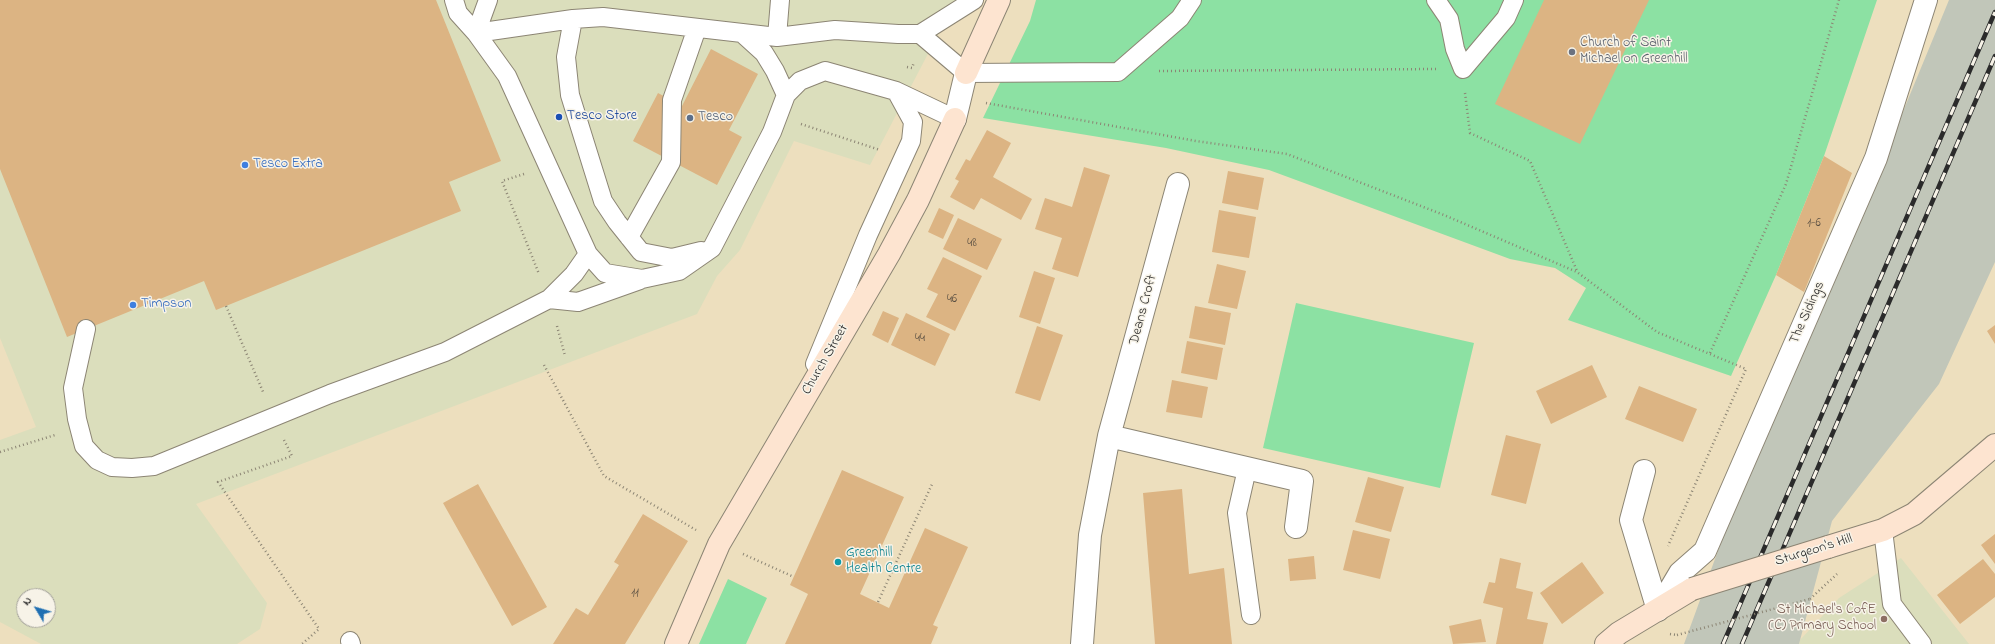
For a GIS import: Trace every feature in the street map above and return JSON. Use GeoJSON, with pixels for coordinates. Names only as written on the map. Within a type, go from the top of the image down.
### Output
{"type":"FeatureCollection","features":[{"type":"Feature","properties":{"kind":"street"},"geometry":{"type":"LineString","coordinates":[[966,73],[999,0]]}},
{"type":"Feature","properties":{"kind":"street","name":"The Sidings"},"geometry":{"type":"LineString","coordinates":[[1658,610],[1680,573],[1705,551],[1876,158],[1926,0]]}},
{"type":"Feature","properties":{"kind":"street","name":"Church Street"},"geometry":{"type":"LineString","coordinates":[[676,644],[719,544],[889,254],[918,200],[955,120],[966,73]]}},
{"type":"Feature","properties":{"kind":"street","name":"Deans Croft"},"geometry":{"type":"LineString","coordinates":[[1082,644],[1090,536],[1109,436],[1178,184]]}},
{"type":"Feature","properties":{"kind":"street"},"geometry":{"type":"LineString","coordinates":[[1109,436],[1302,482],[1296,527]]}},
{"type":"Feature","properties":{"kind":"street","name":"Sturgeon's Hill"},"geometry":{"type":"LineString","coordinates":[[1616,640],[1658,610],[1692,589],[1883,530],[1914,514],[1995,445]]}},
{"type":"Feature","properties":{"kind":"street"},"geometry":{"type":"LineString","coordinates":[[1644,471],[1632,520],[1658,610]]}},
{"type":"Feature","properties":{"kind":"lane"},"geometry":{"type":"LineString","coordinates":[[454,0],[458,14],[476,33],[507,76],[588,254],[605,274],[642,279]]}},
{"type":"Feature","properties":{"kind":"lane"},"geometry":{"type":"LineString","coordinates":[[476,33],[488,0]]}},
{"type":"Feature","properties":{"kind":"lane"},"geometry":{"type":"LineString","coordinates":[[777,37],[780,0]]}},
{"type":"Feature","properties":{"kind":"lane"},"geometry":{"type":"LineString","coordinates":[[476,33],[573,19],[603,17],[777,37],[835,30],[920,34],[974,0]]}},
{"type":"Feature","properties":{"kind":"lane"},"geometry":{"type":"LineString","coordinates":[[920,34],[966,73],[1118,72],[1180,18],[1192,0]]}},
{"type":"Feature","properties":{"kind":"lane"},"geometry":{"type":"LineString","coordinates":[[1436,0],[1449,19],[1455,49],[1463,69],[1506,18],[1514,0]]}},
{"type":"Feature","properties":{"kind":"lane"},"geometry":{"type":"LineString","coordinates":[[573,19],[566,57],[570,95],[603,200],[641,252],[672,258],[712,248]]}},
{"type":"Feature","properties":{"kind":"lane"},"geometry":{"type":"LineString","coordinates":[[628,236],[671,162],[672,100],[697,28]]}},
{"type":"Feature","properties":{"kind":"lane"},"geometry":{"type":"LineString","coordinates":[[742,33],[764,54],[775,71],[786,95]]}},
{"type":"Feature","properties":{"kind":"lane"},"geometry":{"type":"LineString","coordinates":[[549,299],[578,302],[642,279],[679,271],[712,248],[772,132],[786,95],[800,81],[825,71],[896,91],[955,120]]}},
{"type":"Feature","properties":{"kind":"lane"},"geometry":{"type":"LineString","coordinates":[[797,409],[868,235],[911,141],[913,122],[896,91]]}},
{"type":"Feature","properties":{"kind":"lane"},"geometry":{"type":"LineString","coordinates":[[86,329],[73,388],[84,446],[97,460],[112,467],[132,468],[154,466],[273,417],[445,352],[549,299],[574,274],[588,254]]}},
{"type":"Feature","properties":{"kind":"lane"},"geometry":{"type":"LineString","coordinates":[[1247,469],[1237,513],[1252,615]]}},
{"type":"Feature","properties":{"kind":"lane"},"geometry":{"type":"LineString","coordinates":[[1883,530],[1892,604],[1922,644]]}},
{"type":"Feature","properties":{"kind":"path"},"geometry":{"type":"LineString","coordinates":[[1710,353],[1786,184],[1839,0]]}},
{"type":"Feature","properties":{"kind":"path"},"geometry":{"type":"LineString","coordinates":[[905,66],[912,68],[920,34]]}},
{"type":"Feature","properties":{"kind":"path"},"geometry":{"type":"LineString","coordinates":[[1118,72],[1463,69],[1470,133],[1530,160],[1577,272]]}},
{"type":"Feature","properties":{"kind":"path"},"geometry":{"type":"LineString","coordinates":[[966,73],[979,102],[1196,141],[1287,154],[1444,215],[1577,272],[1657,332],[1746,369],[1666,550]]}},
{"type":"Feature","properties":{"kind":"path"},"geometry":{"type":"LineString","coordinates":[[777,117],[904,157]]}},
{"type":"Feature","properties":{"kind":"path"},"geometry":{"type":"LineString","coordinates":[[548,167],[502,181],[549,299]]}},
{"type":"Feature","properties":{"kind":"path"},"geometry":{"type":"LineString","coordinates":[[226,306],[273,417],[292,456],[218,482],[319,629],[302,644]]}},
{"type":"Feature","properties":{"kind":"path"},"geometry":{"type":"LineString","coordinates":[[544,365],[604,476],[719,544],[794,577]]}},
{"type":"Feature","properties":{"kind":"path"},"geometry":{"type":"LineString","coordinates":[[0,452],[41,438],[80,429]]}},
{"type":"Feature","properties":{"kind":"path"},"geometry":{"type":"LineString","coordinates":[[878,602],[933,482]]}},
{"type":"Feature","properties":{"kind":"path"},"geometry":{"type":"LineString","coordinates":[[1677,635],[1810,600]]}},
{"type":"Feature","properties":{"kind":"shaded area"},"geometry":{"type":"Polygon","coordinates":[[[0,0],[956,0],[870,165],[794,141],[740,250],[717,276],[697,314],[196,504],[267,603],[260,629],[237,644],[41,644],[0,622],[0,440],[36,427],[0,338],[0,0]]]}},
{"type":"Feature","properties":{"kind":"shaded area"},"geometry":{"type":"Polygon","coordinates":[[[1949,0],[1995,0],[1995,262],[1939,384],[1832,521],[1799,644],[1684,644],[1723,537],[1857,223],[1949,0]]]}},
{"type":"Feature","properties":{"kind":"shaded area","name":"St Michael's CofE (C) Primary School"},"geometry":{"type":"Polygon","coordinates":[[[1901,558],[1969,644],[1799,644],[1800,640],[1839,598],[1901,558]]]}},
{"type":"Feature","properties":{"kind":"green space"},"geometry":{"type":"Polygon","coordinates":[[[1036,0],[1877,0],[1824,156],[1776,275],[1731,376],[1568,320],[1586,288],[1555,268],[1510,259],[1269,170],[1166,148],[983,118],[1030,21],[1036,0]]]}},
{"type":"Feature","properties":{"kind":"green space"},"geometry":{"type":"Polygon","coordinates":[[[1296,303],[1474,343],[1440,488],[1263,448],[1296,303]]]}},
{"type":"Feature","properties":{"kind":"green space"},"geometry":{"type":"Polygon","coordinates":[[[728,579],[767,598],[746,644],[699,644],[728,579]]]}},
{"type":"Feature","properties":{"kind":"building","name":"Tesco Extra"},"geometry":{"type":"Polygon","coordinates":[[[0,0],[436,0],[501,161],[449,182],[461,211],[216,310],[204,281],[67,337],[0,169],[0,0]]]}},
{"type":"Feature","properties":{"kind":"building","name":"Church of Saint Michael on Greenhill"},"geometry":{"type":"Polygon","coordinates":[[[1544,0],[1649,0],[1580,144],[1495,104],[1544,0]]]}},
{"type":"Feature","properties":{"kind":"building","name":"Tesco"},"geometry":{"type":"Polygon","coordinates":[[[711,49],[758,74],[729,130],[742,137],[717,185],[633,141],[658,93],[682,106],[711,49]]]}},
{"type":"Feature","properties":{"kind":"building"},"geometry":{"type":"Polygon","coordinates":[[[987,130],[1011,143],[993,177],[1032,199],[1021,220],[981,198],[974,210],[950,197],[959,181],[955,179],[966,159],[970,161],[987,130]]]}},
{"type":"Feature","properties":{"kind":"building"},"geometry":{"type":"Polygon","coordinates":[[[1824,156],[1852,173],[1804,292],[1776,275],[1824,156]]]}},
{"type":"Feature","properties":{"kind":"building"},"geometry":{"type":"Polygon","coordinates":[[[1084,167],[1110,175],[1078,277],[1052,269],[1062,238],[1035,229],[1045,198],[1072,207],[1084,167]]]}},
{"type":"Feature","properties":{"kind":"building"},"geometry":{"type":"Polygon","coordinates":[[[1228,171],[1264,178],[1258,210],[1222,203],[1228,171]]]}},
{"type":"Feature","properties":{"kind":"building"},"geometry":{"type":"Polygon","coordinates":[[[939,208],[954,215],[943,239],[928,232],[939,208]]]}},
{"type":"Feature","properties":{"kind":"building"},"geometry":{"type":"Polygon","coordinates":[[[1219,210],[1256,217],[1249,258],[1212,252],[1219,210]]]}},
{"type":"Feature","properties":{"kind":"building"},"geometry":{"type":"Polygon","coordinates":[[[958,218],[1002,239],[987,270],[943,249],[958,218]]]}},
{"type":"Feature","properties":{"kind":"building"},"geometry":{"type":"Polygon","coordinates":[[[943,257],[982,276],[955,331],[926,317],[938,294],[927,289],[943,257]]]}},
{"type":"Feature","properties":{"kind":"building"},"geometry":{"type":"Polygon","coordinates":[[[1217,264],[1246,271],[1237,309],[1208,303],[1217,264]]]}},
{"type":"Feature","properties":{"kind":"building"},"geometry":{"type":"Polygon","coordinates":[[[1034,271],[1055,278],[1040,324],[1019,317],[1034,271]]]}},
{"type":"Feature","properties":{"kind":"building"},"geometry":{"type":"Polygon","coordinates":[[[1195,306],[1231,313],[1225,345],[1189,338],[1195,306]]]}},
{"type":"Feature","properties":{"kind":"building"},"geometry":{"type":"Polygon","coordinates":[[[883,311],[899,318],[888,343],[872,335],[883,311]]]}},
{"type":"Feature","properties":{"kind":"building"},"geometry":{"type":"Polygon","coordinates":[[[906,313],[950,334],[935,366],[891,345],[906,313]]]}},
{"type":"Feature","properties":{"kind":"building"},"geometry":{"type":"Polygon","coordinates":[[[1995,325],[1995,344],[1987,331],[1995,325]]]}},
{"type":"Feature","properties":{"kind":"building"},"geometry":{"type":"Polygon","coordinates":[[[1037,326],[1063,335],[1040,401],[1015,393],[1037,326]]]}},
{"type":"Feature","properties":{"kind":"building"},"geometry":{"type":"Polygon","coordinates":[[[1187,341],[1223,348],[1217,380],[1181,373],[1187,341]]]}},
{"type":"Feature","properties":{"kind":"building"},"geometry":{"type":"Polygon","coordinates":[[[1592,365],[1607,397],[1551,424],[1536,391],[1592,365]]]}},
{"type":"Feature","properties":{"kind":"building"},"geometry":{"type":"Polygon","coordinates":[[[1172,380],[1208,387],[1202,418],[1166,412],[1172,380]]]}},
{"type":"Feature","properties":{"kind":"building"},"geometry":{"type":"Polygon","coordinates":[[[1639,386],[1697,409],[1683,442],[1625,419],[1639,386]]]}},
{"type":"Feature","properties":{"kind":"building"},"geometry":{"type":"Polygon","coordinates":[[[1506,435],[1541,444],[1526,504],[1491,495],[1506,435]]]}},
{"type":"Feature","properties":{"kind":"building","name":"Greenhill Health Centre"},"geometry":{"type":"Polygon","coordinates":[[[842,470],[904,497],[860,594],[889,608],[925,528],[968,547],[933,625],[938,627],[931,644],[785,644],[808,594],[790,585],[842,470]]]}},
{"type":"Feature","properties":{"kind":"building"},"geometry":{"type":"Polygon","coordinates":[[[1368,477],[1404,487],[1391,532],[1355,522],[1368,477]]]}},
{"type":"Feature","properties":{"kind":"building"},"geometry":{"type":"Polygon","coordinates":[[[478,484],[547,607],[512,626],[443,503],[478,484]]]}},
{"type":"Feature","properties":{"kind":"building"},"geometry":{"type":"Polygon","coordinates":[[[1182,489],[1189,574],[1224,568],[1232,644],[1155,644],[1143,493],[1182,489]]]}},
{"type":"Feature","properties":{"kind":"building"},"geometry":{"type":"Polygon","coordinates":[[[643,514],[688,541],[625,644],[553,644],[576,608],[588,615],[619,565],[614,562],[643,514]]]}},
{"type":"Feature","properties":{"kind":"building"},"geometry":{"type":"Polygon","coordinates":[[[1353,530],[1390,539],[1380,579],[1343,570],[1353,530]]]}},
{"type":"Feature","properties":{"kind":"building"},"geometry":{"type":"Polygon","coordinates":[[[1995,534],[1995,564],[1981,545],[1995,534]]]}},
{"type":"Feature","properties":{"kind":"building"},"geometry":{"type":"Polygon","coordinates":[[[1314,556],[1316,579],[1290,581],[1288,559],[1314,556]]]}},
{"type":"Feature","properties":{"kind":"building"},"geometry":{"type":"Polygon","coordinates":[[[1500,558],[1521,563],[1516,588],[1533,592],[1527,619],[1548,623],[1543,644],[1496,644],[1503,608],[1483,603],[1489,582],[1495,583],[1500,558]]]}},
{"type":"Feature","properties":{"kind":"building"},"geometry":{"type":"Polygon","coordinates":[[[1983,559],[1995,574],[1995,597],[1960,624],[1937,595],[1983,559]]]}},
{"type":"Feature","properties":{"kind":"building"},"geometry":{"type":"Polygon","coordinates":[[[1582,562],[1604,593],[1562,624],[1540,593],[1582,562]]]}},
{"type":"Feature","properties":{"kind":"building"},"geometry":{"type":"Polygon","coordinates":[[[1481,619],[1486,642],[1453,644],[1449,626],[1481,619]]]}},
{"type":"Feature","properties":{"kind":"railway"},"geometry":{"type":"LineString","coordinates":[[1723,644],[1995,12]]}},
{"type":"Feature","properties":{"kind":"railway"},"geometry":{"type":"LineString","coordinates":[[1742,644],[1995,56]]}},
{"type":"Feature","properties":{"kind":"place","name":"Church of Saint Michael on Greenhill"},"geometry":{"type":"Point","coordinates":[1572,52]}},
{"type":"Feature","properties":{"kind":"place","name":"Tesco Store"},"geometry":{"type":"Point","coordinates":[559,117]}},
{"type":"Feature","properties":{"kind":"place","name":"Tesco"},"geometry":{"type":"Point","coordinates":[690,118]}},
{"type":"Feature","properties":{"kind":"place","name":"Tesco Extra"},"geometry":{"type":"Point","coordinates":[245,165]}},
{"type":"Feature","properties":{"kind":"place","name":"Timpson"},"geometry":{"type":"Point","coordinates":[133,305]}},
{"type":"Feature","properties":{"kind":"place","name":"Greenhill Health Centre"},"geometry":{"type":"Point","coordinates":[838,562]}},
{"type":"Feature","properties":{"kind":"place","name":"St Michael's CofE (C) Primary School"},"geometry":{"type":"Point","coordinates":[1884,619]}}]}
